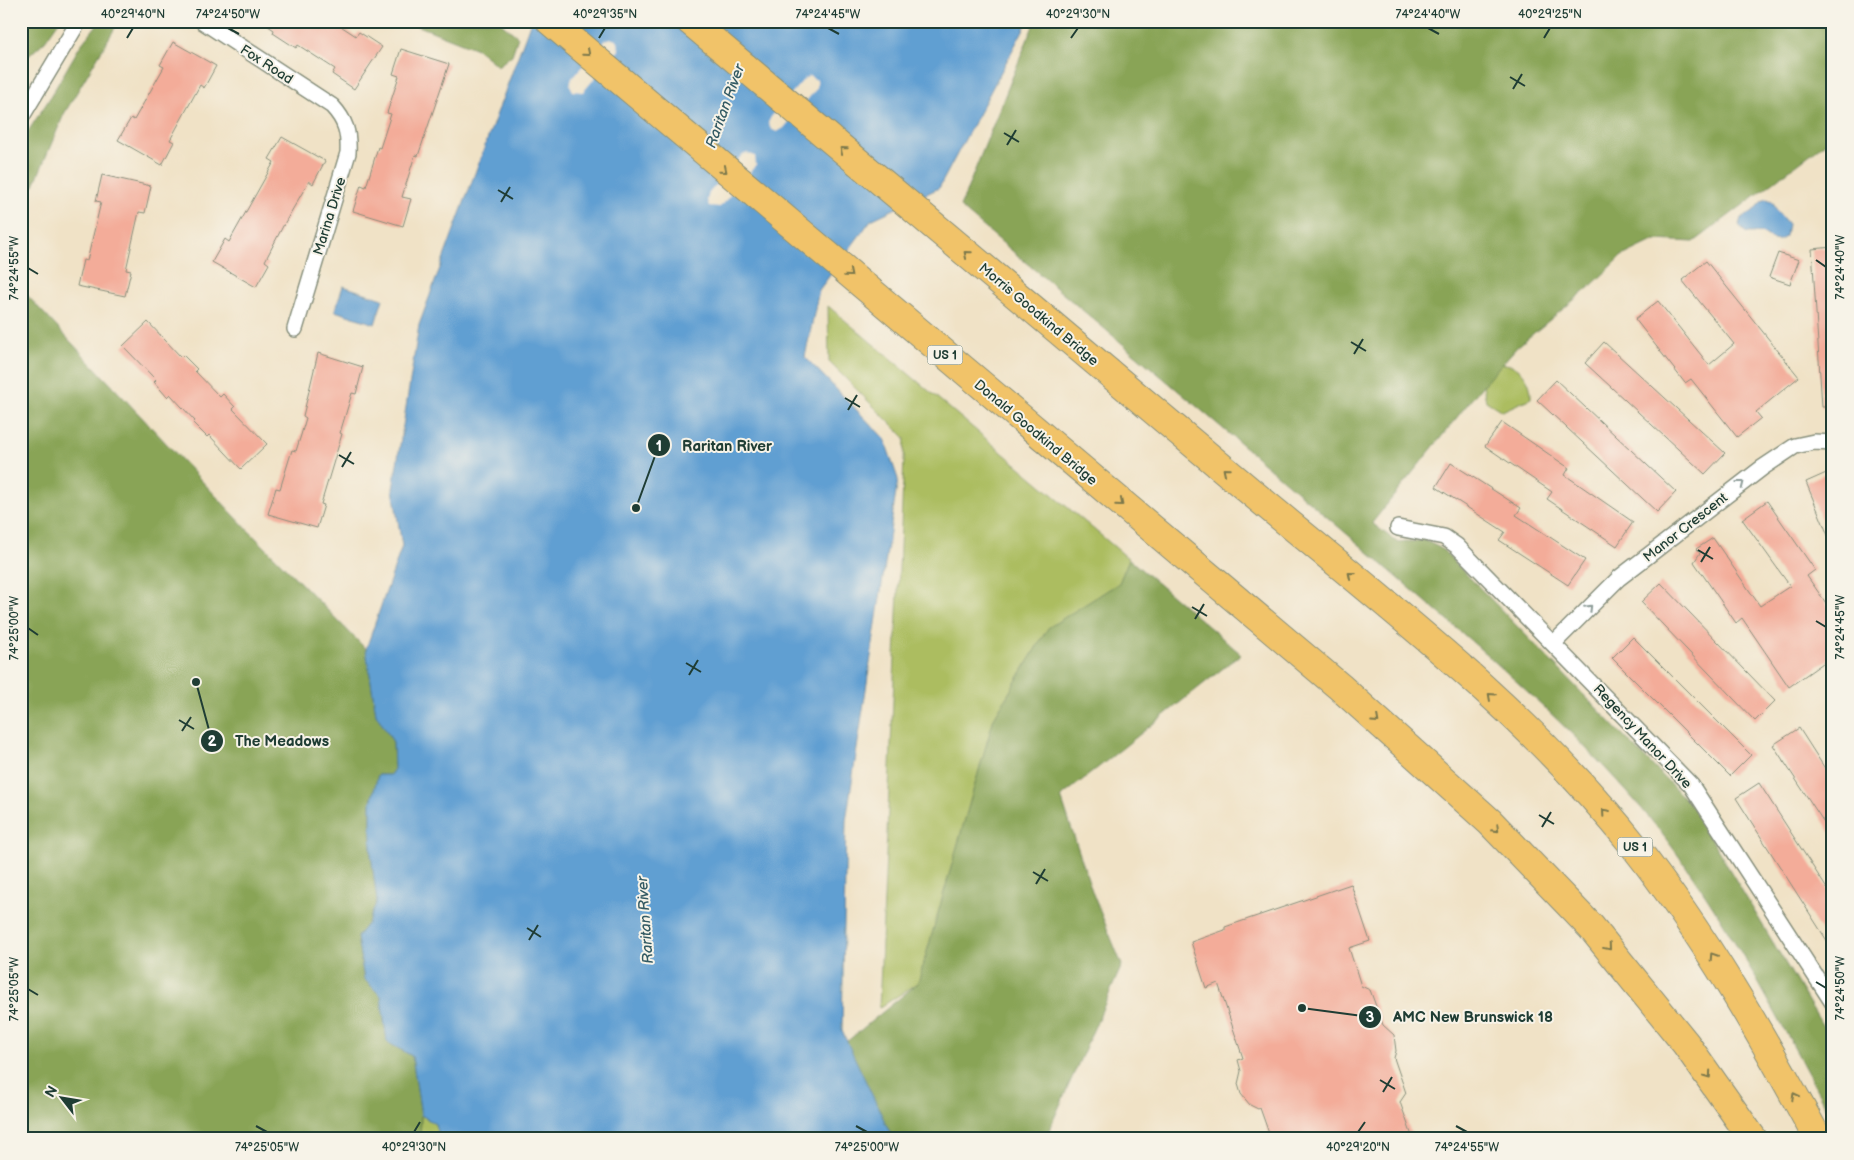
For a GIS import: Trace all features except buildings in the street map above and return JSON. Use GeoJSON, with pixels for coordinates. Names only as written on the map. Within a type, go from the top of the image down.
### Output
{"type":"FeatureCollection","features":[{"type":"Feature","properties":{"kind":"highway","name":"Donald Goodkind Bridge"},"geometry":{"type":"LineString","coordinates":[[550,21],[1340,687],[1490,822],[1591,927],[1686,1044],[1752,1139]]}},
{"type":"Feature","properties":{"kind":"highway","name":"Morris Goodkind Bridge"},"geometry":{"type":"LineString","coordinates":[[690,21],[1388,606],[1513,716],[1575,778],[1632,844],[1684,911],[1729,980],[1818,1139]]}},
{"type":"Feature","properties":{"kind":"street"},"geometry":{"type":"LineString","coordinates":[[21,118],[79,21]]}},
{"type":"Feature","properties":{"kind":"street","name":"Fox Road"},"geometry":{"type":"LineString","coordinates":[[202,21],[332,106]]}},
{"type":"Feature","properties":{"kind":"street","name":"Marina Drive"},"geometry":{"type":"LineString","coordinates":[[295,329],[348,153],[349,135],[343,118],[332,106]]}},
{"type":"Feature","properties":{"kind":"street","name":"Manor Crescent"},"geometry":{"type":"LineString","coordinates":[[1554,643],[1619,578],[1762,468],[1795,446],[1814,442],[1833,443]]}},
{"type":"Feature","properties":{"kind":"street","name":"Regency Manor Drive"},"geometry":{"type":"LineString","coordinates":[[1398,528],[1444,537],[1457,546],[1691,785],[1833,1003]]}},
{"type":"Feature","properties":{"kind":"green space"},"geometry":{"type":"Polygon","coordinates":[[[21,21],[59,21],[45,41],[21,63],[21,21]]]}},
{"type":"Feature","properties":{"kind":"green space"},"geometry":{"type":"Polygon","coordinates":[[[100,21],[119,21],[64,114],[34,185],[21,200],[21,142],[48,101],[80,46],[100,21]]]}},
{"type":"Feature","properties":{"kind":"green space"},"geometry":{"type":"Polygon","coordinates":[[[406,21],[499,21],[518,37],[512,55],[498,66],[477,49],[406,21]]]}},
{"type":"Feature","properties":{"kind":"green space"},"geometry":{"type":"Polygon","coordinates":[[[1035,21],[1833,21],[1833,137],[1694,242],[1655,240],[1622,256],[1592,285],[1517,347],[1483,385],[1372,523],[1398,543],[1424,540],[1442,549],[1691,805],[1833,1043],[1833,1120],[1768,999],[1696,881],[1670,844],[1610,773],[1542,705],[1470,640],[960,207],[1035,21]]]}},
{"type":"Feature","properties":{"kind":"green space"},"geometry":{"type":"Polygon","coordinates":[[[21,241],[24,244],[22,290],[247,529],[366,649],[376,714],[393,742],[394,769],[390,775],[378,775],[371,801],[371,854],[377,901],[368,923],[357,937],[364,978],[381,996],[387,1042],[412,1056],[421,1115],[420,1139],[21,1139],[21,241]]]}},
{"type":"Feature","properties":{"kind":"green space"},"geometry":{"type":"Polygon","coordinates":[[[828,306],[1129,559],[1119,583],[1048,628],[994,718],[918,983],[879,1008],[905,438],[829,362],[828,306]]]}},
{"type":"Feature","properties":{"kind":"green space"},"geometry":{"type":"Polygon","coordinates":[[[1501,364],[1514,366],[1524,374],[1531,392],[1531,398],[1502,411],[1486,401],[1483,385],[1501,364]]]}},
{"type":"Feature","properties":{"kind":"green space"},"geometry":{"type":"Polygon","coordinates":[[[1129,559],[1241,654],[1061,797],[1093,894],[1122,965],[1045,1139],[854,1139],[845,1043],[918,983],[994,718],[1048,628],[1119,583],[1129,559]]]}},
{"type":"Feature","properties":{"kind":"green space"},"geometry":{"type":"Polygon","coordinates":[[[421,1115],[435,1124],[439,1139],[420,1139],[421,1115]]]}},
{"type":"Feature","properties":{"kind":"water"},"geometry":{"type":"Polygon","coordinates":[[[531,21],[1028,21],[939,188],[871,220],[819,290],[805,357],[884,438],[898,479],[846,821],[842,1031],[893,1139],[439,1139],[435,1124],[421,1115],[412,1056],[387,1042],[381,996],[364,979],[357,937],[368,923],[377,901],[371,854],[371,802],[378,775],[390,775],[394,769],[393,742],[376,714],[366,649],[402,546],[393,489],[419,325],[531,21]]]}},
{"type":"Feature","properties":{"kind":"water"},"geometry":{"type":"Polygon","coordinates":[[[1767,199],[1772,201],[1777,211],[1788,224],[1786,236],[1779,240],[1773,240],[1761,233],[1745,232],[1739,225],[1741,218],[1752,212],[1762,201],[1767,199]]]}},
{"type":"Feature","properties":{"kind":"water"},"geometry":{"type":"Polygon","coordinates":[[[343,286],[383,299],[375,324],[335,311],[343,286]]]}},
{"type":"Feature","properties":{"kind":"pier"},"geometry":{"type":"Polygon","coordinates":[[[610,38],[618,41],[619,50],[583,92],[573,91],[570,85],[572,78],[605,40],[610,38]]]}},
{"type":"Feature","properties":{"kind":"pier"},"geometry":{"type":"Polygon","coordinates":[[[809,76],[817,80],[817,88],[784,128],[777,132],[771,129],[768,123],[771,117],[804,79],[809,76]]]}},
{"type":"Feature","properties":{"kind":"pier"},"geometry":{"type":"Polygon","coordinates":[[[747,153],[755,156],[756,165],[720,207],[709,206],[707,200],[709,193],[742,155],[747,153]]]}},
{"type":"Feature","properties":{"kind":"place","name":"Raritan River"},"geometry":{"type":"Point","coordinates":[636,508]}},
{"type":"Feature","properties":{"kind":"place","name":"The Meadows"},"geometry":{"type":"Point","coordinates":[196,682]}},
{"type":"Feature","properties":{"kind":"place","name":"AMC New Brunswick 18"},"geometry":{"type":"Point","coordinates":[1302,1008]}}]}
